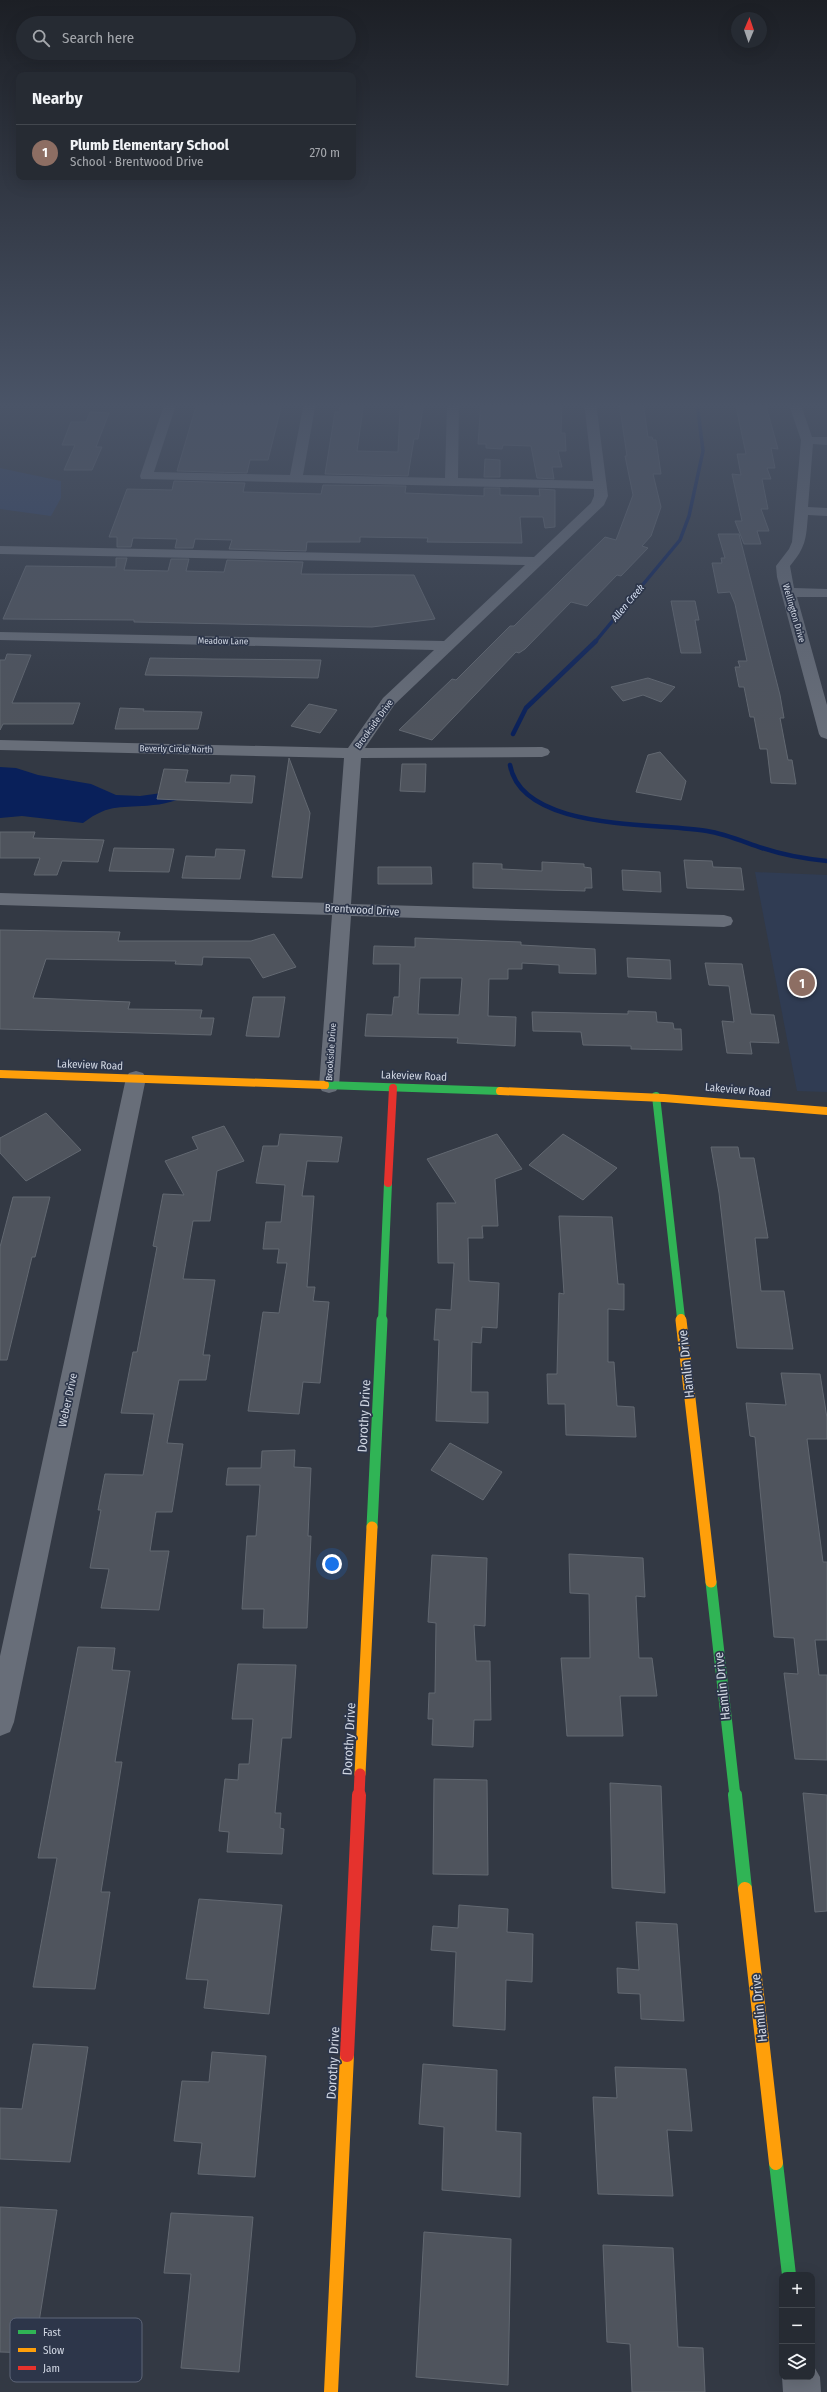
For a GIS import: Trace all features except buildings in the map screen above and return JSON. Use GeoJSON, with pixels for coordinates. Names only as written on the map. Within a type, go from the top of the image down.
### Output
{"type":"FeatureCollection","features":[{"type":"Feature","properties":{"kind":"street","name":"Brookside Drive"},"geometry":{"type":"LineString","coordinates":[[329,1086],[353,753],[389,701],[446,646],[590,514]]}},
{"type":"Feature","properties":{"kind":"street","name":"Wellington Drive"},"geometry":{"type":"LineString","coordinates":[[802,514],[799,542],[796,550],[783,566],[788,592],[820,684],[827,734]]}},
{"type":"Feature","properties":{"kind":"street"},"geometry":{"type":"LineString","coordinates":[[0,550],[540,561]]}},
{"type":"Feature","properties":{"kind":"street"},"geometry":{"type":"LineString","coordinates":[[788,592],[827,592]]}},
{"type":"Feature","properties":{"kind":"street","name":"Meadow Lane"},"geometry":{"type":"LineString","coordinates":[[0,636],[446,646]]}},
{"type":"Feature","properties":{"kind":"street","name":"Beverly Circle North"},"geometry":{"type":"LineString","coordinates":[[0,746],[353,753],[542,752]]}},
{"type":"Feature","properties":{"kind":"street","name":"Brentwood Drive"},"geometry":{"type":"LineString","coordinates":[[0,899],[724,921]]}},
{"type":"Feature","properties":{"kind":"street","name":"Lakeview Road"},"geometry":{"type":"LineString","coordinates":[[0,1074],[656,1096],[746,1102],[827,1111]]}},
{"type":"Feature","properties":{"kind":"street","name":"Weber Drive"},"geometry":{"type":"LineString","coordinates":[[0,1722],[136,1078]]}},
{"type":"Feature","properties":{"kind":"street","name":"Dorothy Drive"},"geometry":{"type":"LineString","coordinates":[[331,2392],[393,1088]]}},
{"type":"Feature","properties":{"kind":"street","name":"Hamlin Drive"},"geometry":{"type":"LineString","coordinates":[[656,1096],[789,2272]]}},
{"type":"Feature","properties":{"kind":"street"},"geometry":{"type":"LineString","coordinates":[[800,2380],[802,2392]]}},
{"type":"Feature","properties":{"kind":"shaded area"},"geometry":{"type":"Polygon","coordinates":[[[34,514],[52,514],[51,516],[34,514]]]}},
{"type":"Feature","properties":{"kind":"shaded area"},"geometry":{"type":"Polygon","coordinates":[[[755,872],[827,875],[827,1092],[797,1091],[755,872]]]}},
{"type":"Feature","properties":{"kind":"water"},"geometry":{"type":"Polygon","coordinates":[[[0,767],[16,768],[38,775],[91,784],[116,795],[140,796],[176,791],[177,800],[159,804],[109,809],[93,816],[83,823],[22,816],[0,818],[0,767]]]}},
{"type":"Feature","properties":{"kind":"waterway","name":"Allen Creek"},"geometry":{"type":"LineString","coordinates":[[595,642],[680,540],[690,514]]}},
{"type":"Feature","properties":{"kind":"waterway","name":"Allen Creek"},"geometry":{"type":"LineString","coordinates":[[513,734],[526,708],[595,642]]}},
{"type":"Feature","properties":{"kind":"waterway","name":"Allen Creek"},"geometry":{"type":"LineString","coordinates":[[510,765],[520,787],[539,802],[564,813],[594,820],[625,824],[684,828],[714,832],[778,853],[827,861]]}},
{"type":"Feature","properties":{"kind":"traffic: fast"},"geometry":{"type":"LineString","coordinates":[[325,1085],[500,1091]]}},
{"type":"Feature","properties":{"kind":"traffic: fast"},"geometry":{"type":"LineString","coordinates":[[656,1096],[681,1318]]}},
{"type":"Feature","properties":{"kind":"traffic: fast"},"geometry":{"type":"LineString","coordinates":[[372,1527],[388,1183]]}},
{"type":"Feature","properties":{"kind":"traffic: fast"},"geometry":{"type":"LineString","coordinates":[[711,1582],[745,1889]]}},
{"type":"Feature","properties":{"kind":"traffic: fast"},"geometry":{"type":"LineString","coordinates":[[776,2163],[789,2272]]}},
{"type":"Feature","properties":{"kind":"traffic: slow"},"geometry":{"type":"LineString","coordinates":[[0,1074],[325,1085]]}},
{"type":"Feature","properties":{"kind":"traffic: slow"},"geometry":{"type":"LineString","coordinates":[[500,1091],[664,1098],[745,1103],[827,1111]]}},
{"type":"Feature","properties":{"kind":"traffic: slow"},"geometry":{"type":"LineString","coordinates":[[681,1318],[711,1582]]}},
{"type":"Feature","properties":{"kind":"traffic: slow"},"geometry":{"type":"LineString","coordinates":[[360,1774],[372,1527]]}},
{"type":"Feature","properties":{"kind":"traffic: slow"},"geometry":{"type":"LineString","coordinates":[[745,1889],[776,2163]]}},
{"type":"Feature","properties":{"kind":"traffic: slow"},"geometry":{"type":"LineString","coordinates":[[331,2392],[347,2055]]}},
{"type":"Feature","properties":{"kind":"traffic: jam"},"geometry":{"type":"LineString","coordinates":[[388,1183],[393,1088]]}},
{"type":"Feature","properties":{"kind":"traffic: jam"},"geometry":{"type":"LineString","coordinates":[[347,2055],[360,1774]]}},
{"type":"Feature","properties":{"kind":"place","name":"Plumb Elementary School"},"geometry":{"type":"Point","coordinates":[802,983]}}]}
